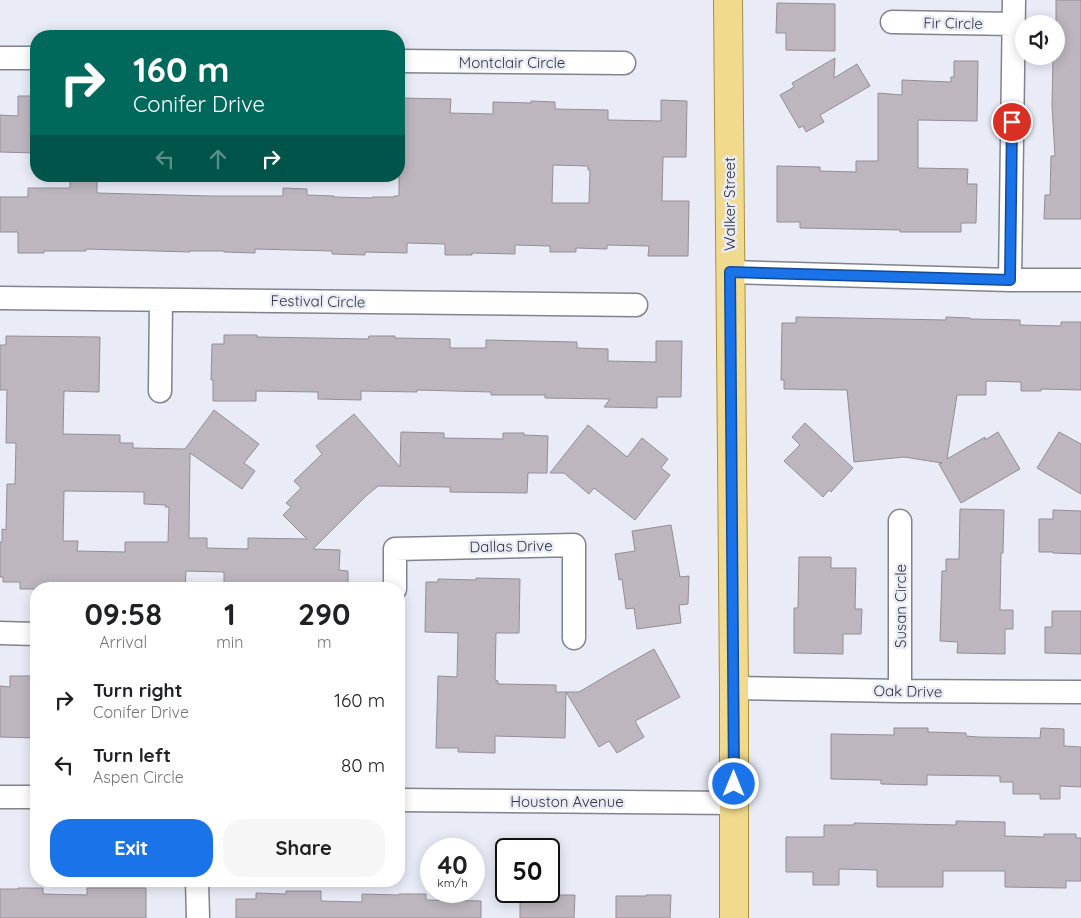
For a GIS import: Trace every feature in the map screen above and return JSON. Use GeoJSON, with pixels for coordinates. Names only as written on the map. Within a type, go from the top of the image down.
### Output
{"type":"FeatureCollection","features":[{"type":"Feature","properties":{"kind":"main road","name":"Walker Street"},"geometry":{"type":"LineString","coordinates":[[728,0],[734,688],[734,918]]}},
{"type":"Feature","properties":{"kind":"street"},"geometry":{"type":"LineString","coordinates":[[1010,280],[1014,0]]}},
{"type":"Feature","properties":{"kind":"street","name":"Fir Circle"},"geometry":{"type":"LineString","coordinates":[[892,22],[1014,24]]}},
{"type":"Feature","properties":{"kind":"street"},"geometry":{"type":"LineString","coordinates":[[0,58],[30,58]]}},
{"type":"Feature","properties":{"kind":"street","name":"Montclair Circle"},"geometry":{"type":"LineString","coordinates":[[405,61],[624,63]]}},
{"type":"Feature","properties":{"kind":"street"},"geometry":{"type":"LineString","coordinates":[[730,272],[1010,280],[1081,280]]}},
{"type":"Feature","properties":{"kind":"street","name":"Festival Circle"},"geometry":{"type":"LineString","coordinates":[[0,298],[636,305]]}},
{"type":"Feature","properties":{"kind":"street"},"geometry":{"type":"LineString","coordinates":[[160,300],[160,391]]}},
{"type":"Feature","properties":{"kind":"street","name":"Susan Circle"},"geometry":{"type":"LineString","coordinates":[[900,521],[900,691]]}},
{"type":"Feature","properties":{"kind":"street","name":"Dallas Drive"},"geometry":{"type":"LineString","coordinates":[[395,582],[395,549],[574,545],[574,638]]}},
{"type":"Feature","properties":{"kind":"street"},"geometry":{"type":"LineString","coordinates":[[0,633],[30,634]]}},
{"type":"Feature","properties":{"kind":"street","name":"Oak Drive"},"geometry":{"type":"LineString","coordinates":[[734,688],[1081,692]]}},
{"type":"Feature","properties":{"kind":"street"},"geometry":{"type":"LineString","coordinates":[[0,797],[30,797]]}},
{"type":"Feature","properties":{"kind":"street","name":"Houston Avenue"},"geometry":{"type":"LineString","coordinates":[[405,800],[734,803]]}},
{"type":"Feature","properties":{"kind":"street"},"geometry":{"type":"LineString","coordinates":[[197,887],[198,918]]}},
{"type":"Feature","properties":{"kind":"building"},"geometry":{"type":"Polygon","coordinates":[[[1056,0],[1081,0],[1081,219],[1044,219],[1045,195],[1050,195],[1051,156],[1055,156],[1052,106],[1053,65],[1065,65],[1065,15],[1056,15],[1056,0]]]}},
{"type":"Feature","properties":{"kind":"building"},"geometry":{"type":"Polygon","coordinates":[[[777,3],[835,4],[835,51],[786,50],[786,33],[776,33],[777,3]]]}},
{"type":"Feature","properties":{"kind":"building"},"geometry":{"type":"Polygon","coordinates":[[[835,58],[834,78],[857,64],[870,86],[820,115],[824,122],[806,132],[803,126],[799,128],[780,95],[794,87],[792,83],[835,58]]]}},
{"type":"Feature","properties":{"kind":"building"},"geometry":{"type":"Polygon","coordinates":[[[954,61],[978,61],[977,121],[918,120],[918,168],[968,169],[967,184],[977,184],[976,223],[961,223],[961,232],[900,232],[900,230],[800,228],[800,222],[777,222],[777,166],[820,167],[820,171],[856,172],[856,161],[878,161],[878,93],[902,95],[902,80],[951,82],[951,77],[954,77],[954,61]]]}},
{"type":"Feature","properties":{"kind":"building"},"geometry":{"type":"Polygon","coordinates":[[[18,96],[30,96],[30,153],[0,152],[0,115],[18,116],[18,96]]]}},
{"type":"Feature","properties":{"kind":"building"},"geometry":{"type":"Polygon","coordinates":[[[405,98],[451,99],[450,113],[493,114],[493,102],[531,103],[531,101],[555,102],[555,109],[608,110],[608,120],[661,121],[661,100],[687,101],[686,157],[663,157],[662,201],[689,201],[688,256],[648,256],[649,246],[607,245],[607,249],[576,248],[576,252],[550,252],[550,246],[515,245],[515,254],[472,253],[472,255],[445,255],[445,244],[407,243],[407,253],[365,252],[365,255],[332,254],[332,251],[255,249],[255,253],[86,249],[86,251],[18,253],[18,232],[0,232],[0,197],[28,197],[28,188],[70,188],[70,182],[97,182],[97,193],[283,196],[283,188],[307,189],[307,195],[334,197],[372,198],[399,196],[399,182],[405,182],[405,98]],[[553,165],[552,203],[589,203],[590,170],[588,170],[588,166],[553,165]]]}},
{"type":"Feature","properties":{"kind":"building"},"geometry":{"type":"Polygon","coordinates":[[[796,317],[946,320],[946,317],[1020,320],[1020,325],[1061,326],[1061,322],[1081,322],[1081,390],[1041,389],[1041,391],[1021,391],[1021,382],[986,381],[986,395],[957,395],[947,459],[985,437],[985,440],[998,432],[1020,469],[961,503],[939,464],[942,463],[904,457],[854,462],[847,390],[784,389],[784,380],[781,380],[782,323],[796,323],[796,317]]]}},
{"type":"Feature","properties":{"kind":"building"},"geometry":{"type":"Polygon","coordinates":[[[224,335],[368,339],[369,336],[395,336],[395,338],[450,339],[450,348],[486,348],[486,340],[577,342],[577,348],[608,349],[608,361],[656,362],[656,341],[682,341],[681,397],[657,397],[657,408],[604,407],[610,399],[545,398],[545,395],[491,395],[491,392],[417,390],[417,392],[361,391],[361,400],[318,399],[318,392],[256,391],[256,401],[213,401],[213,380],[211,380],[212,344],[224,344],[224,335]]]}},
{"type":"Feature","properties":{"kind":"building"},"geometry":{"type":"Polygon","coordinates":[[[6,336],[100,337],[99,392],[64,391],[63,434],[120,435],[120,443],[133,443],[133,448],[185,449],[214,410],[259,444],[244,463],[255,471],[242,489],[190,453],[189,538],[207,538],[207,548],[248,549],[248,538],[307,539],[283,515],[291,507],[286,503],[301,488],[294,481],[322,454],[316,446],[354,414],[400,467],[401,432],[444,433],[444,438],[503,439],[503,433],[524,433],[524,435],[548,436],[547,473],[528,473],[527,493],[450,492],[450,487],[378,486],[313,549],[340,550],[339,570],[348,571],[348,582],[224,582],[224,572],[186,571],[185,582],[30,582],[30,589],[20,589],[20,582],[3,582],[3,577],[0,577],[0,542],[2,542],[2,529],[6,530],[7,484],[15,484],[16,443],[6,443],[7,390],[0,390],[0,345],[6,345],[6,336]],[[64,491],[63,541],[78,541],[77,551],[125,552],[125,542],[168,542],[169,507],[165,507],[166,505],[144,504],[144,492],[64,491]]]}},
{"type":"Feature","properties":{"kind":"building"},"geometry":{"type":"Polygon","coordinates":[[[805,423],[853,468],[831,492],[829,490],[823,497],[784,461],[800,445],[792,437],[805,423]]]}},
{"type":"Feature","properties":{"kind":"building"},"geometry":{"type":"Polygon","coordinates":[[[588,425],[627,457],[642,438],[668,459],[661,468],[670,475],[635,520],[594,488],[589,494],[564,473],[550,473],[588,425]]]}},
{"type":"Feature","properties":{"kind":"building"},"geometry":{"type":"Polygon","coordinates":[[[1059,432],[1081,444],[1081,494],[1037,468],[1059,432]]]}},
{"type":"Feature","properties":{"kind":"building"},"geometry":{"type":"Polygon","coordinates":[[[960,509],[1004,510],[1000,610],[1013,610],[1013,629],[1005,629],[1005,654],[957,653],[958,642],[940,641],[942,571],[946,571],[946,559],[959,559],[960,509]]]}},
{"type":"Feature","properties":{"kind":"building"},"geometry":{"type":"Polygon","coordinates":[[[1053,510],[1081,511],[1081,554],[1039,552],[1039,519],[1053,519],[1053,510]]]}},
{"type":"Feature","properties":{"kind":"building"},"geometry":{"type":"Polygon","coordinates":[[[671,525],[680,577],[689,576],[688,604],[679,605],[681,623],[637,629],[634,608],[626,609],[622,579],[619,580],[615,554],[635,551],[632,531],[671,525]]]}},
{"type":"Feature","properties":{"kind":"building"},"geometry":{"type":"Polygon","coordinates":[[[799,557],[831,557],[831,568],[856,568],[855,609],[862,609],[861,634],[843,634],[843,654],[794,653],[794,608],[798,608],[799,557]]]}},
{"type":"Feature","properties":{"kind":"building"},"geometry":{"type":"Polygon","coordinates":[[[476,578],[520,579],[519,633],[496,633],[495,680],[498,681],[498,684],[556,685],[556,692],[566,692],[565,738],[495,736],[495,753],[458,752],[458,748],[436,748],[438,676],[457,677],[458,633],[425,632],[426,582],[438,582],[438,579],[476,580],[476,578]]]}},
{"type":"Feature","properties":{"kind":"building"},"geometry":{"type":"Polygon","coordinates":[[[1052,611],[1081,611],[1081,654],[1045,653],[1045,627],[1052,627],[1052,611]]]}},
{"type":"Feature","properties":{"kind":"building"},"geometry":{"type":"Polygon","coordinates":[[[654,649],[680,697],[635,721],[644,737],[617,753],[609,741],[599,747],[566,692],[579,692],[654,649]]]}},
{"type":"Feature","properties":{"kind":"building"},"geometry":{"type":"Polygon","coordinates":[[[10,676],[30,676],[30,738],[0,737],[0,686],[10,687],[10,676]]]}},
{"type":"Feature","properties":{"kind":"building"},"geometry":{"type":"Polygon","coordinates":[[[894,728],[928,728],[928,732],[966,733],[966,736],[978,737],[1040,738],[1041,728],[1064,729],[1064,746],[1081,747],[1081,787],[1060,786],[1060,799],[1040,799],[1040,794],[1013,794],[1013,782],[1000,782],[1000,776],[927,775],[927,785],[881,784],[881,780],[831,779],[831,734],[894,735],[894,728]]]}},
{"type":"Feature","properties":{"kind":"building"},"geometry":{"type":"Polygon","coordinates":[[[956,821],[1005,822],[1005,836],[1044,837],[1044,834],[1076,834],[1076,838],[1081,838],[1081,881],[1066,881],[1066,888],[1005,887],[1005,871],[943,871],[943,887],[877,887],[877,870],[839,869],[839,885],[813,885],[813,872],[786,872],[786,837],[824,837],[824,825],[854,825],[854,823],[956,825],[956,821]]]}},
{"type":"Feature","properties":{"kind":"building"},"geometry":{"type":"Polygon","coordinates":[[[43,888],[43,894],[87,895],[87,888],[146,888],[146,918],[0,918],[0,889],[43,888]]]}},
{"type":"Feature","properties":{"kind":"building"},"geometry":{"type":"Polygon","coordinates":[[[286,891],[321,891],[321,901],[362,902],[362,894],[420,894],[420,903],[481,903],[481,918],[236,918],[236,899],[256,899],[256,893],[286,894],[286,891]]]}},
{"type":"Feature","properties":{"kind":"building"},"geometry":{"type":"Polygon","coordinates":[[[560,895],[575,895],[574,918],[520,918],[520,903],[560,903],[560,895]]]}},
{"type":"Feature","properties":{"kind":"building"},"geometry":{"type":"Polygon","coordinates":[[[671,895],[670,918],[616,918],[616,896],[671,895]]]}},
{"type":"Feature","properties":{"kind":"route"},"geometry":{"type":"LineString","coordinates":[[734,784],[730,272],[1010,280],[1012,122]]}}]}
